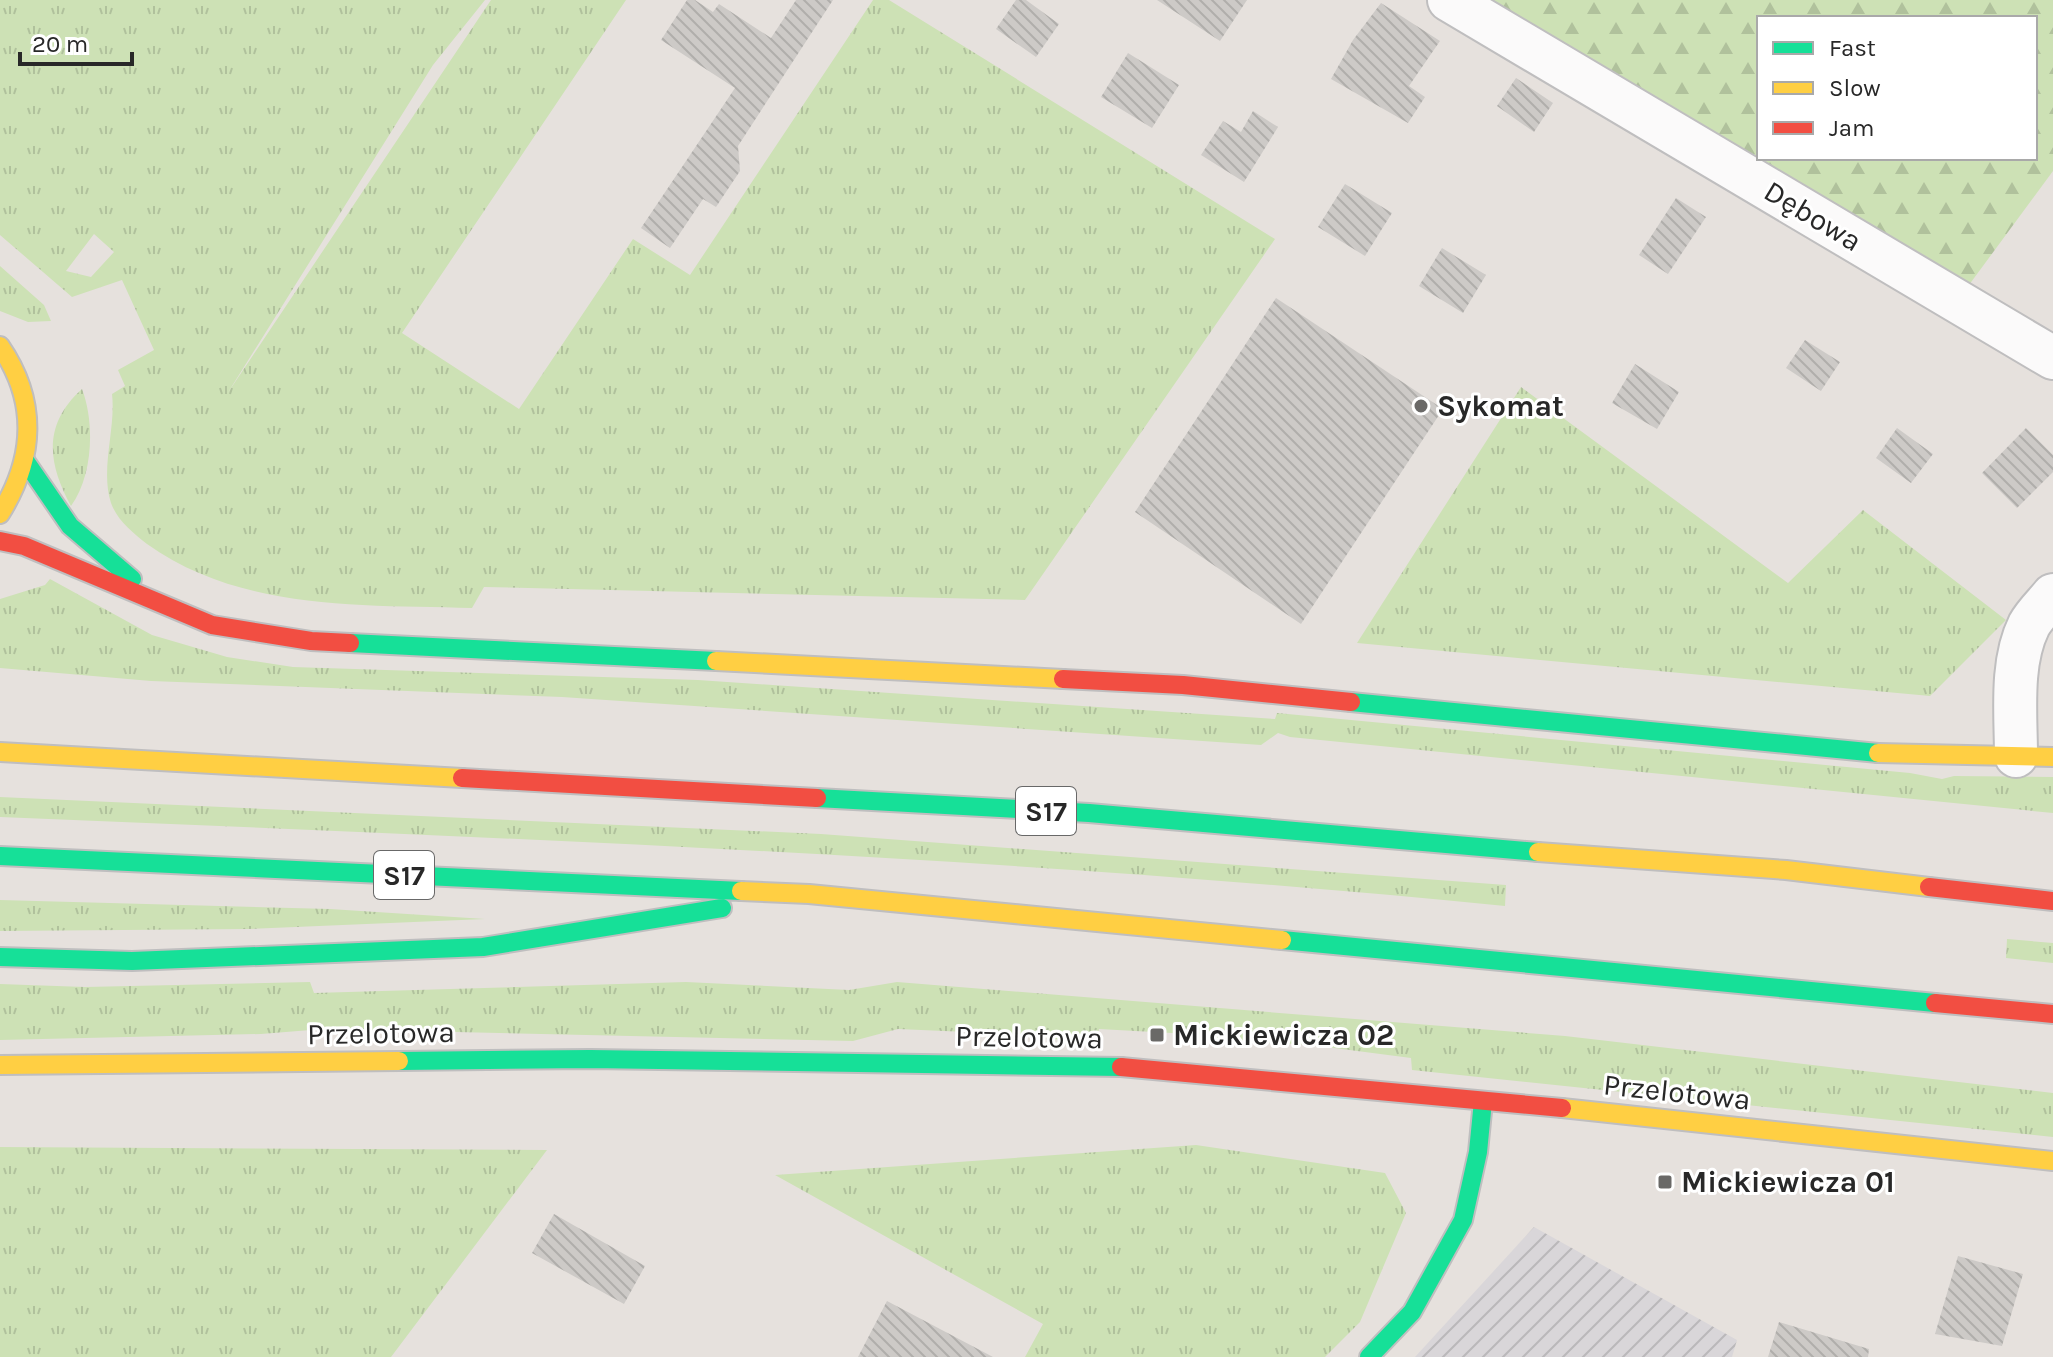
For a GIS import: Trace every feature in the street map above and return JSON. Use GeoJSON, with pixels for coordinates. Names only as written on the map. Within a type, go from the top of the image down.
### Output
{"type":"FeatureCollection","features":[{"type":"Feature","properties":{"kind":"main road"},"geometry":{"type":"LineString","coordinates":[[0,346],[19,377],[28,405],[30,433],[20,481],[0,514]]}},
{"type":"Feature","properties":{"kind":"main road"},"geometry":{"type":"LineString","coordinates":[[26,462],[70,526],[172,610]]}},
{"type":"Feature","properties":{"kind":"main road"},"geometry":{"type":"LineString","coordinates":[[0,541],[24,546],[212,625],[311,641],[1183,685],[1856,753],[2034,756]]}},
{"type":"Feature","properties":{"kind":"main road"},"geometry":{"type":"LineString","coordinates":[[0,745],[37,754]]}},
{"type":"Feature","properties":{"kind":"main road","name":"S17"},"geometry":{"type":"LineString","coordinates":[[0,752],[1089,813],[1462,846],[1786,870],[2053,901]]}},
{"type":"Feature","properties":{"kind":"main road","name":"S17"},"geometry":{"type":"LineString","coordinates":[[0,856],[809,894],[2053,1014]]}},
{"type":"Feature","properties":{"kind":"main road"},"geometry":{"type":"LineString","coordinates":[[0,957],[132,961],[483,947],[809,894]]}},
{"type":"Feature","properties":{"kind":"main road","name":"Przelotowa"},"geometry":{"type":"LineString","coordinates":[[0,1065],[590,1059],[1095,1066],[1483,1101],[2053,1161]]}},
{"type":"Feature","properties":{"kind":"main road"},"geometry":{"type":"LineString","coordinates":[[1369,1357],[1412,1312],[1463,1220],[1478,1152],[1483,1101]]}},
{"type":"Feature","properties":{"kind":"street","name":"Dębowa"},"geometry":{"type":"LineString","coordinates":[[1449,0],[2053,358]]}},
{"type":"Feature","properties":{"kind":"street"},"geometry":{"type":"LineString","coordinates":[[2034,756],[2016,688],[2021,654],[2030,625],[2053,595]]}},
{"type":"Feature","properties":{"kind":"shaded area"},"geometry":{"type":"Polygon","coordinates":[[[1534,1227],[1737,1340],[1732,1357],[1415,1357],[1534,1227]]]}},
{"type":"Feature","properties":{"kind":"green space"},"geometry":{"type":"Polygon","coordinates":[[[0,0],[485,0],[433,65],[227,394],[491,0],[626,0],[402,333],[519,409],[633,239],[690,275],[873,0],[889,0],[1275,239],[1025,600],[484,587],[472,608],[346,604],[262,593],[222,582],[183,566],[147,544],[117,515],[108,490],[112,394],[125,386],[118,370],[154,350],[122,280],[72,297],[0,235],[0,0]],[[94,234],[66,271],[91,277],[114,252],[94,234]]]}},
{"type":"Feature","properties":{"kind":"green space"},"geometry":{"type":"Polygon","coordinates":[[[1492,0],[2053,0],[2053,171],[1966,289],[1492,0]]]}},
{"type":"Feature","properties":{"kind":"green space"},"geometry":{"type":"Polygon","coordinates":[[[0,266],[44,305],[51,321],[28,322],[0,311],[0,266]]]}},
{"type":"Feature","properties":{"kind":"green space"},"geometry":{"type":"Polygon","coordinates":[[[1521,387],[1788,583],[1863,510],[2006,620],[1930,696],[1357,643],[1521,387]]]}},
{"type":"Feature","properties":{"kind":"green space"},"geometry":{"type":"Polygon","coordinates":[[[82,389],[89,417],[90,449],[84,480],[71,506],[57,475],[53,445],[60,417],[82,389]]]}},
{"type":"Feature","properties":{"kind":"green space"},"geometry":{"type":"Polygon","coordinates":[[[50,579],[152,635],[227,657],[293,667],[698,680],[1275,719],[1277,713],[1910,773],[1942,779],[1954,776],[2053,777],[2053,813],[1290,737],[1278,733],[1261,745],[562,697],[151,681],[0,668],[0,599],[45,585],[50,579]]]}},
{"type":"Feature","properties":{"kind":"green space"},"geometry":{"type":"Polygon","coordinates":[[[0,797],[821,834],[1506,885],[1505,906],[941,861],[565,841],[0,817],[0,797]]]}},
{"type":"Feature","properties":{"kind":"green space"},"geometry":{"type":"Polygon","coordinates":[[[0,900],[330,909],[485,919],[248,929],[0,931],[0,900]]]}},
{"type":"Feature","properties":{"kind":"green space"},"geometry":{"type":"Polygon","coordinates":[[[2007,939],[2053,943],[2053,963],[2006,958],[2007,939]]]}},
{"type":"Feature","properties":{"kind":"green space"},"geometry":{"type":"Polygon","coordinates":[[[310,982],[314,993],[686,982],[849,990],[897,982],[1565,1036],[2053,1093],[2053,1137],[1412,1070],[1411,1058],[1311,1045],[1099,1029],[1096,1044],[1013,1034],[898,1029],[853,1041],[323,1029],[261,1034],[0,1040],[0,984],[85,987],[310,982]]]}},
{"type":"Feature","properties":{"kind":"green space"},"geometry":{"type":"Polygon","coordinates":[[[1196,1145],[1385,1173],[1406,1213],[1360,1322],[1325,1357],[1025,1357],[1043,1324],[775,1175],[1196,1145]]]}},
{"type":"Feature","properties":{"kind":"green space"},"geometry":{"type":"Polygon","coordinates":[[[0,1147],[547,1150],[391,1357],[0,1357],[0,1147]]]}},
{"type":"Feature","properties":{"kind":"building"},"geometry":{"type":"Polygon","coordinates":[[[687,0],[695,0],[713,12],[719,4],[771,38],[796,0],[833,0],[738,146],[740,171],[716,207],[703,199],[670,248],[641,228],[735,88],[661,40],[687,0]]]}},
{"type":"Feature","properties":{"kind":"building"},"geometry":{"type":"Polygon","coordinates":[[[1016,0],[1026,0],[1059,24],[1036,57],[996,29],[1016,0]]]}},
{"type":"Feature","properties":{"kind":"building"},"geometry":{"type":"Polygon","coordinates":[[[1157,0],[1247,0],[1220,41],[1157,0]]]}},
{"type":"Feature","properties":{"kind":"building"},"geometry":{"type":"Polygon","coordinates":[[[1381,3],[1440,41],[1409,86],[1425,97],[1408,123],[1331,79],[1353,40],[1381,3]]]}},
{"type":"Feature","properties":{"kind":"building"},"geometry":{"type":"Polygon","coordinates":[[[1128,53],[1179,85],[1152,128],[1101,97],[1128,53]]]}},
{"type":"Feature","properties":{"kind":"building"},"geometry":{"type":"Polygon","coordinates":[[[1516,78],[1553,103],[1534,132],[1497,106],[1516,78]]]}},
{"type":"Feature","properties":{"kind":"building"},"geometry":{"type":"Polygon","coordinates":[[[1253,111],[1278,127],[1244,182],[1201,155],[1223,121],[1241,132],[1253,111]]]}},
{"type":"Feature","properties":{"kind":"building"},"geometry":{"type":"Polygon","coordinates":[[[1345,184],[1392,213],[1365,256],[1318,227],[1345,184]]]}},
{"type":"Feature","properties":{"kind":"building"},"geometry":{"type":"Polygon","coordinates":[[[1676,198],[1706,217],[1668,274],[1639,255],[1676,198]]]}},
{"type":"Feature","properties":{"kind":"building"},"geometry":{"type":"Polygon","coordinates":[[[1442,248],[1486,275],[1463,313],[1419,286],[1442,248]]]}},
{"type":"Feature","properties":{"kind":"building"},"geometry":{"type":"Polygon","coordinates":[[[1276,298],[1443,409],[1301,624],[1135,512],[1276,298]]]}},
{"type":"Feature","properties":{"kind":"building"},"geometry":{"type":"Polygon","coordinates":[[[1805,340],[1840,362],[1821,391],[1786,368],[1805,340]]]}},
{"type":"Feature","properties":{"kind":"building"},"geometry":{"type":"Polygon","coordinates":[[[1635,364],[1679,392],[1657,429],[1612,403],[1635,364]]]}},
{"type":"Feature","properties":{"kind":"building"},"geometry":{"type":"Polygon","coordinates":[[[1897,428],[1933,454],[1911,483],[1876,458],[1897,428]]]}},
{"type":"Feature","properties":{"kind":"building"},"geometry":{"type":"Polygon","coordinates":[[[2026,428],[2053,455],[2053,472],[2017,508],[1982,473],[2026,428]]]}},
{"type":"Feature","properties":{"kind":"building"},"geometry":{"type":"Polygon","coordinates":[[[554,1214],[645,1266],[624,1304],[532,1253],[554,1214]]]}},
{"type":"Feature","properties":{"kind":"building"},"geometry":{"type":"Polygon","coordinates":[[[1958,1256],[2023,1274],[2002,1346],[1935,1334],[1958,1256]]]}},
{"type":"Feature","properties":{"kind":"building"},"geometry":{"type":"Polygon","coordinates":[[[887,1301],[993,1357],[858,1357],[887,1301]]]}},
{"type":"Feature","properties":{"kind":"building"},"geometry":{"type":"Polygon","coordinates":[[[1779,1322],[1869,1349],[1868,1357],[1768,1357],[1779,1322]]]}},
{"type":"Feature","properties":{"kind":"traffic: fast"},"geometry":{"type":"LineString","coordinates":[[26,462],[70,526],[132,579]]}},
{"type":"Feature","properties":{"kind":"traffic: fast"},"geometry":{"type":"LineString","coordinates":[[350,643],[716,661]]}},
{"type":"Feature","properties":{"kind":"traffic: fast"},"geometry":{"type":"LineString","coordinates":[[1351,702],[1878,753]]}},
{"type":"Feature","properties":{"kind":"traffic: fast"},"geometry":{"type":"LineString","coordinates":[[817,798],[1089,813],[1538,852]]}},
{"type":"Feature","properties":{"kind":"traffic: fast"},"geometry":{"type":"LineString","coordinates":[[0,856],[741,891]]}},
{"type":"Feature","properties":{"kind":"traffic: fast"},"geometry":{"type":"LineString","coordinates":[[0,957],[132,961],[483,947],[722,908]]}},
{"type":"Feature","properties":{"kind":"traffic: fast"},"geometry":{"type":"LineString","coordinates":[[1282,940],[1935,1003]]}},
{"type":"Feature","properties":{"kind":"traffic: fast"},"geometry":{"type":"LineString","coordinates":[[399,1061],[590,1059],[1121,1067]]}},
{"type":"Feature","properties":{"kind":"traffic: fast"},"geometry":{"type":"LineString","coordinates":[[1369,1357],[1412,1312],[1463,1220],[1478,1152],[1483,1101]]}},
{"type":"Feature","properties":{"kind":"traffic: slow"},"geometry":{"type":"LineString","coordinates":[[0,346],[21,388],[27,430],[20,472],[0,514]]}},
{"type":"Feature","properties":{"kind":"traffic: slow"},"geometry":{"type":"LineString","coordinates":[[716,661],[1063,679]]}},
{"type":"Feature","properties":{"kind":"traffic: slow"},"geometry":{"type":"LineString","coordinates":[[0,752],[462,778]]}},
{"type":"Feature","properties":{"kind":"traffic: slow"},"geometry":{"type":"LineString","coordinates":[[1878,753],[2053,757]]}},
{"type":"Feature","properties":{"kind":"traffic: slow"},"geometry":{"type":"LineString","coordinates":[[1538,852],[1786,870],[1929,887]]}},
{"type":"Feature","properties":{"kind":"traffic: slow"},"geometry":{"type":"LineString","coordinates":[[741,891],[809,894],[1282,940]]}},
{"type":"Feature","properties":{"kind":"traffic: slow"},"geometry":{"type":"LineString","coordinates":[[0,1065],[399,1061]]}},
{"type":"Feature","properties":{"kind":"traffic: slow"},"geometry":{"type":"LineString","coordinates":[[1562,1108],[2053,1161]]}},
{"type":"Feature","properties":{"kind":"traffic: jam"},"geometry":{"type":"LineString","coordinates":[[0,541],[24,546],[212,625],[311,641],[350,643]]}},
{"type":"Feature","properties":{"kind":"traffic: jam"},"geometry":{"type":"LineString","coordinates":[[1063,679],[1183,685],[1351,702]]}},
{"type":"Feature","properties":{"kind":"traffic: jam"},"geometry":{"type":"LineString","coordinates":[[462,778],[817,798]]}},
{"type":"Feature","properties":{"kind":"traffic: jam"},"geometry":{"type":"LineString","coordinates":[[1929,887],[2053,901]]}},
{"type":"Feature","properties":{"kind":"traffic: jam"},"geometry":{"type":"LineString","coordinates":[[1935,1003],[2053,1014]]}},
{"type":"Feature","properties":{"kind":"traffic: jam"},"geometry":{"type":"LineString","coordinates":[[1121,1067],[1562,1108]]}},
{"type":"Feature","properties":{"kind":"place","name":"Sykomat"},"geometry":{"type":"Point","coordinates":[1421,406]}},
{"type":"Feature","properties":{"kind":"place","name":"Mickiewicza 02"},"geometry":{"type":"Point","coordinates":[1157,1035]}},
{"type":"Feature","properties":{"kind":"place","name":"Mickiewicza 01"},"geometry":{"type":"Point","coordinates":[1665,1182]}}]}
